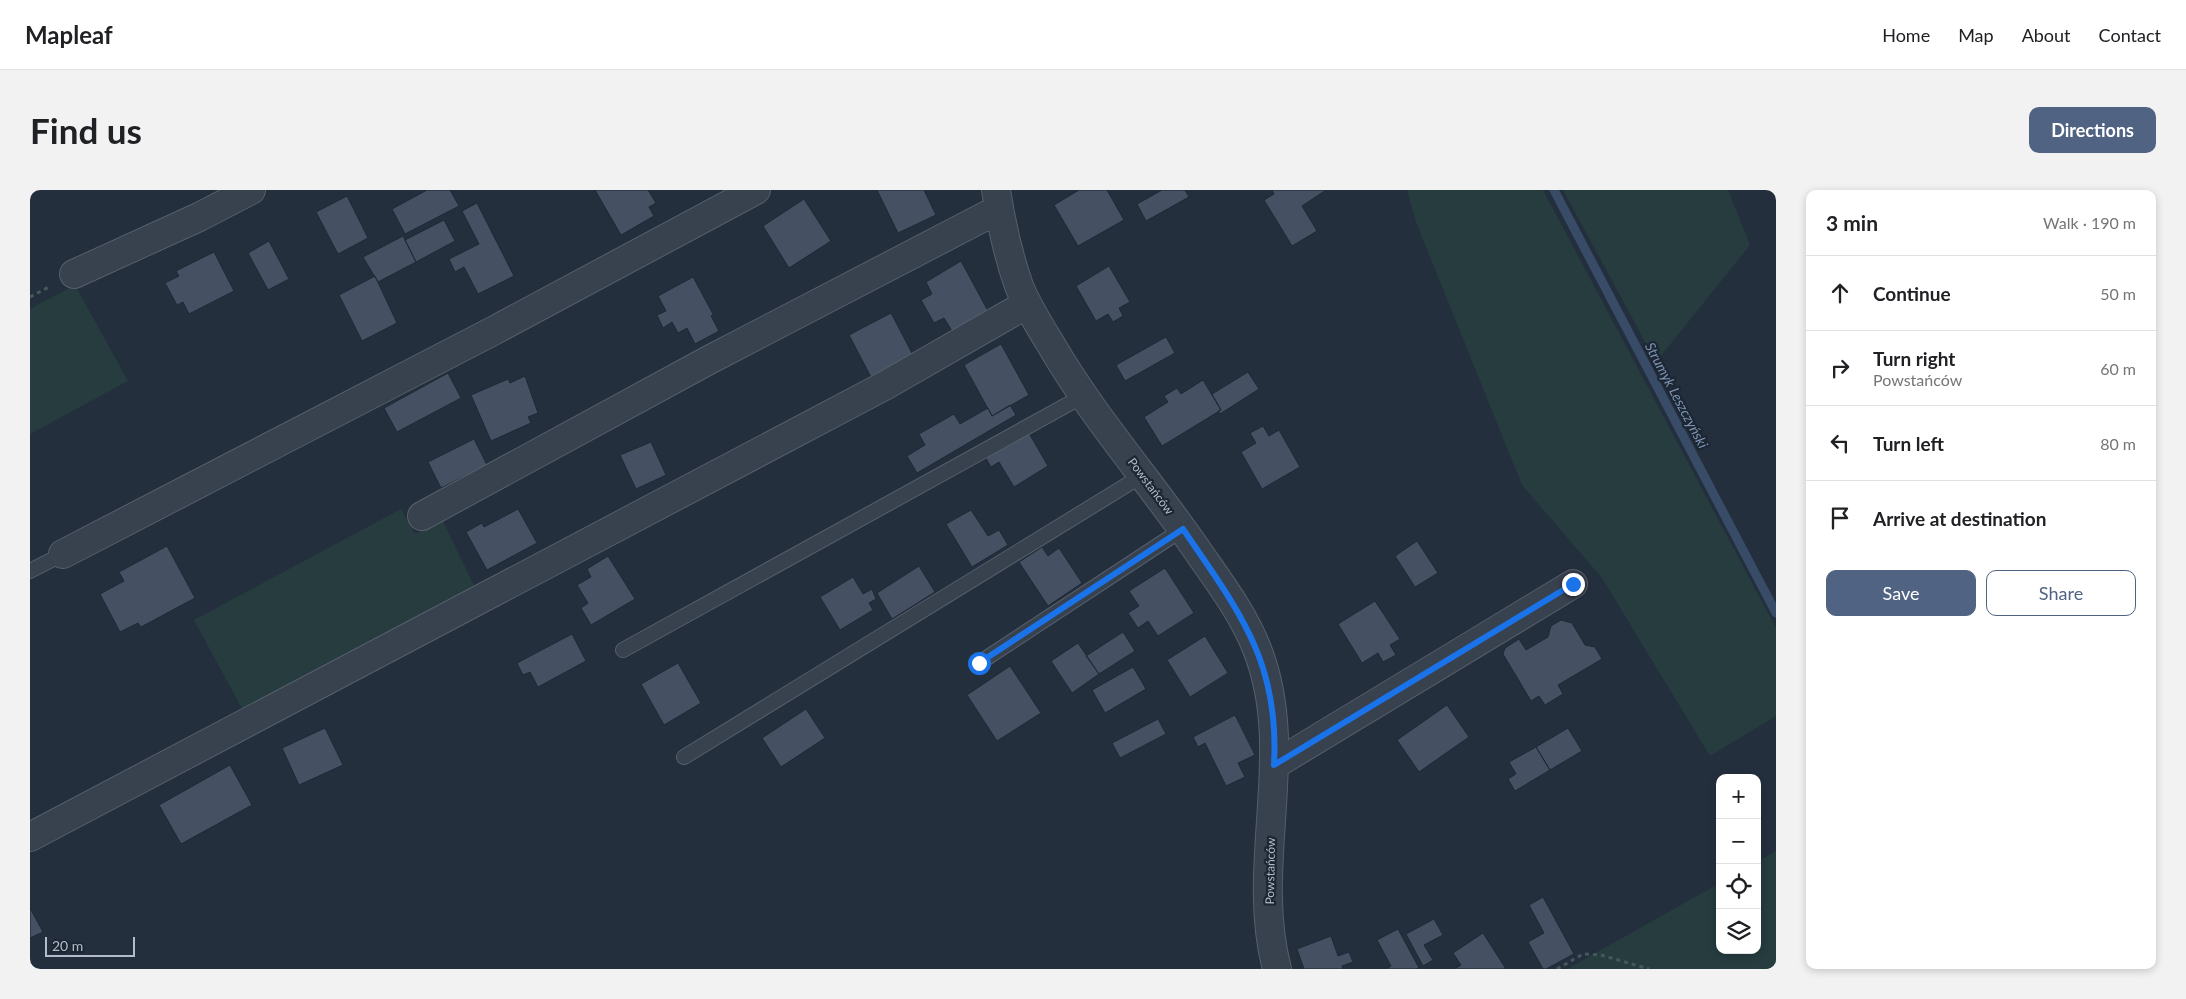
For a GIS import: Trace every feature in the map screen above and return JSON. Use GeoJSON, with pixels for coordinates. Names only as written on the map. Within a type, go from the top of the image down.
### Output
{"type":"FeatureCollection","features":[{"type":"Feature","properties":{"kind":"street"},"geometry":{"type":"LineString","coordinates":[[74,274],[199,217],[251,190]]}},
{"type":"Feature","properties":{"kind":"street"},"geometry":{"type":"LineString","coordinates":[[63,554],[485,336],[756,190]]}},
{"type":"Feature","properties":{"kind":"street"},"geometry":{"type":"LineString","coordinates":[[422,516],[709,360],[997,199]]}},
{"type":"Feature","properties":{"kind":"street","name":"Powstańców"},"geometry":{"type":"LineString","coordinates":[[997,199],[1017,277],[1027,304],[1064,369],[1183,529],[1243,618],[1258,650],[1267,680],[1275,739],[1268,899],[1270,940],[1277,969]]}},
{"type":"Feature","properties":{"kind":"street"},"geometry":{"type":"LineString","coordinates":[[30,837],[877,390],[1027,304]]}},
{"type":"Feature","properties":{"kind":"street"},"geometry":{"type":"LineString","coordinates":[[1274,765],[1573,584]]}},
{"type":"Feature","properties":{"kind":"lane"},"geometry":{"type":"LineString","coordinates":[[622,650],[1083,396]]}},
{"type":"Feature","properties":{"kind":"lane"},"geometry":{"type":"LineString","coordinates":[[684,756],[1143,475]]}},
{"type":"Feature","properties":{"kind":"lane"},"geometry":{"type":"LineString","coordinates":[[979,663],[1183,529]]}},
{"type":"Feature","properties":{"kind":"lane"},"geometry":{"type":"LineString","coordinates":[[30,571],[63,554]]}},
{"type":"Feature","properties":{"kind":"path"},"geometry":{"type":"LineString","coordinates":[[1556,969],[1583,954],[1601,955],[1649,969]]}},
{"type":"Feature","properties":{"kind":"green space"},"geometry":{"type":"Polygon","coordinates":[[[1407,190],[1543,190],[1776,628],[1776,716],[1710,756],[1602,578],[1522,485],[1416,222],[1407,190]]]}},
{"type":"Feature","properties":{"kind":"green space"},"geometry":{"type":"Polygon","coordinates":[[[1563,190],[1728,190],[1750,245],[1656,362],[1563,190]]]}},
{"type":"Feature","properties":{"kind":"green space"},"geometry":{"type":"Polygon","coordinates":[[[75,285],[128,381],[30,434],[30,309],[75,285]]]}},
{"type":"Feature","properties":{"kind":"green space"},"geometry":{"type":"Polygon","coordinates":[[[401,509],[415,534],[442,519],[477,592],[247,718],[194,620],[401,509]]]}},
{"type":"Feature","properties":{"kind":"green space"},"geometry":{"type":"Polygon","coordinates":[[[1776,851],[1776,969],[1567,969],[1716,885],[1716,954],[1761,954],[1761,860],[1776,851]]]}},
{"type":"Feature","properties":{"kind":"building"},"geometry":{"type":"Polygon","coordinates":[[[427,190],[450,190],[459,206],[405,234],[392,209],[427,190]]]}},
{"type":"Feature","properties":{"kind":"building"},"geometry":{"type":"Polygon","coordinates":[[[595,190],[648,190],[656,203],[649,207],[654,216],[621,235],[595,190]]]}},
{"type":"Feature","properties":{"kind":"building"},"geometry":{"type":"Polygon","coordinates":[[[877,190],[924,190],[936,215],[898,233],[877,190]]]}},
{"type":"Feature","properties":{"kind":"building"},"geometry":{"type":"Polygon","coordinates":[[[1079,190],[1107,190],[1124,220],[1078,246],[1054,205],[1079,190]]]}},
{"type":"Feature","properties":{"kind":"building"},"geometry":{"type":"Polygon","coordinates":[[[1162,190],[1185,190],[1189,197],[1146,221],[1137,204],[1162,190]]]}},
{"type":"Feature","properties":{"kind":"building"},"geometry":{"type":"Polygon","coordinates":[[[1272,190],[1326,190],[1302,206],[1317,231],[1292,246],[1264,200],[1274,194],[1272,190]]]}},
{"type":"Feature","properties":{"kind":"building"},"geometry":{"type":"Polygon","coordinates":[[[347,196],[368,238],[338,254],[316,212],[347,196]]]}},
{"type":"Feature","properties":{"kind":"building"},"geometry":{"type":"Polygon","coordinates":[[[804,199],[831,241],[789,268],[763,226],[804,199]]]}},
{"type":"Feature","properties":{"kind":"building"},"geometry":{"type":"Polygon","coordinates":[[[477,203],[514,276],[478,294],[464,267],[455,272],[449,259],[479,244],[462,211],[477,203]]]}},
{"type":"Feature","properties":{"kind":"building"},"geometry":{"type":"Polygon","coordinates":[[[444,220],[455,241],[416,262],[405,240],[444,220]]]}},
{"type":"Feature","properties":{"kind":"building"},"geometry":{"type":"Polygon","coordinates":[[[403,236],[416,262],[378,282],[363,257],[403,236]]]}},
{"type":"Feature","properties":{"kind":"building"},"geometry":{"type":"Polygon","coordinates":[[[269,241],[289,279],[268,290],[248,253],[269,241]]]}},
{"type":"Feature","properties":{"kind":"building"},"geometry":{"type":"Polygon","coordinates":[[[214,252],[234,291],[189,314],[183,302],[177,305],[165,283],[179,276],[176,271],[214,252]]]}},
{"type":"Feature","properties":{"kind":"building"},"geometry":{"type":"Polygon","coordinates":[[[961,261],[988,311],[952,331],[944,318],[934,323],[921,300],[932,294],[926,282],[961,261]]]}},
{"type":"Feature","properties":{"kind":"building"},"geometry":{"type":"Polygon","coordinates":[[[1109,266],[1130,302],[1119,308],[1123,316],[1113,322],[1108,314],[1096,321],[1076,286],[1109,266]]]}},
{"type":"Feature","properties":{"kind":"building"},"geometry":{"type":"Polygon","coordinates":[[[375,276],[397,323],[362,341],[339,295],[375,276]]]}},
{"type":"Feature","properties":{"kind":"building"},"geometry":{"type":"Polygon","coordinates":[[[693,277],[713,314],[711,316],[719,331],[695,344],[687,328],[678,333],[672,322],[663,328],[657,315],[666,311],[658,296],[693,277]]]}},
{"type":"Feature","properties":{"kind":"building"},"geometry":{"type":"Polygon","coordinates":[[[891,313],[914,357],[872,379],[849,335],[891,313]]]}},
{"type":"Feature","properties":{"kind":"building"},"geometry":{"type":"Polygon","coordinates":[[[1166,337],[1175,353],[1125,381],[1116,365],[1166,337]]]}},
{"type":"Feature","properties":{"kind":"building"},"geometry":{"type":"Polygon","coordinates":[[[1001,344],[1029,395],[992,416],[964,365],[1001,344]]]}},
{"type":"Feature","properties":{"kind":"building"},"geometry":{"type":"Polygon","coordinates":[[[1248,372],[1259,389],[1220,414],[1218,411],[1221,410],[1212,394],[1248,372]]]}},
{"type":"Feature","properties":{"kind":"building"},"geometry":{"type":"Polygon","coordinates":[[[448,373],[461,398],[397,432],[384,408],[448,373]]]}},
{"type":"Feature","properties":{"kind":"building"},"geometry":{"type":"Polygon","coordinates":[[[525,376],[538,413],[528,417],[531,423],[491,441],[471,395],[508,379],[510,383],[525,376]]]}},
{"type":"Feature","properties":{"kind":"building"},"geometry":{"type":"Polygon","coordinates":[[[1203,380],[1221,410],[1162,446],[1144,417],[1168,402],[1164,396],[1177,388],[1181,394],[1203,380]]]}},
{"type":"Feature","properties":{"kind":"building"},"geometry":{"type":"Polygon","coordinates":[[[1010,405],[1016,415],[917,473],[907,456],[925,445],[919,434],[954,414],[960,424],[988,408],[992,416],[1010,405]]]}},
{"type":"Feature","properties":{"kind":"building"},"geometry":{"type":"Polygon","coordinates":[[[1263,426],[1269,436],[1279,430],[1300,467],[1262,489],[1241,452],[1256,443],[1250,433],[1263,426]]]}},
{"type":"Feature","properties":{"kind":"building"},"geometry":{"type":"Polygon","coordinates":[[[1026,428],[1048,466],[1014,487],[999,462],[991,467],[983,453],[1026,428]]]}},
{"type":"Feature","properties":{"kind":"building"},"geometry":{"type":"Polygon","coordinates":[[[474,439],[487,465],[441,488],[428,462],[474,439]]]}},
{"type":"Feature","properties":{"kind":"building"},"geometry":{"type":"Polygon","coordinates":[[[651,442],[666,475],[636,489],[620,455],[651,442]]]}},
{"type":"Feature","properties":{"kind":"building"},"geometry":{"type":"Polygon","coordinates":[[[518,509],[537,543],[487,570],[466,532],[482,523],[484,527],[518,509]]]}},
{"type":"Feature","properties":{"kind":"building"},"geometry":{"type":"Polygon","coordinates":[[[971,510],[988,536],[999,530],[1008,545],[972,567],[946,524],[971,510]]]}},
{"type":"Feature","properties":{"kind":"building"},"geometry":{"type":"Polygon","coordinates":[[[1417,541],[1438,573],[1415,587],[1395,556],[1417,541]]]}},
{"type":"Feature","properties":{"kind":"building"},"geometry":{"type":"Polygon","coordinates":[[[167,546],[195,598],[141,627],[138,623],[120,632],[100,594],[124,581],[119,572],[167,546]]]}},
{"type":"Feature","properties":{"kind":"building"},"geometry":{"type":"Polygon","coordinates":[[[1042,547],[1048,556],[1059,548],[1082,583],[1048,606],[1019,562],[1042,547]]]}},
{"type":"Feature","properties":{"kind":"building"},"geometry":{"type":"Polygon","coordinates":[[[608,556],[635,599],[591,625],[581,608],[588,603],[577,585],[591,577],[587,569],[608,556]]]}},
{"type":"Feature","properties":{"kind":"building"},"geometry":{"type":"Polygon","coordinates":[[[919,566],[935,592],[892,619],[877,593],[919,566]]]}},
{"type":"Feature","properties":{"kind":"building"},"geometry":{"type":"Polygon","coordinates":[[[1165,568],[1194,613],[1158,636],[1148,621],[1138,628],[1128,613],[1139,606],[1129,591],[1165,568]]]}},
{"type":"Feature","properties":{"kind":"building"},"geometry":{"type":"Polygon","coordinates":[[[853,577],[863,594],[872,589],[876,599],[869,603],[873,610],[840,630],[820,597],[853,577]]]}},
{"type":"Feature","properties":{"kind":"building"},"geometry":{"type":"Polygon","coordinates":[[[1375,601],[1400,639],[1390,645],[1396,655],[1383,662],[1378,653],[1362,663],[1338,624],[1375,601]]]}},
{"type":"Feature","properties":{"kind":"building"},"geometry":{"type":"Polygon","coordinates":[[[1561,620],[1572,623],[1585,645],[1595,647],[1602,659],[1558,685],[1563,694],[1545,705],[1539,696],[1531,701],[1503,654],[1505,648],[1519,639],[1526,650],[1548,637],[1551,626],[1561,620]]]}},
{"type":"Feature","properties":{"kind":"building"},"geometry":{"type":"Polygon","coordinates":[[[1123,632],[1135,651],[1099,674],[1086,656],[1123,632]]]}},
{"type":"Feature","properties":{"kind":"building"},"geometry":{"type":"Polygon","coordinates":[[[572,634],[586,661],[538,687],[530,672],[523,675],[517,663],[572,634]]]}},
{"type":"Feature","properties":{"kind":"building"},"geometry":{"type":"Polygon","coordinates":[[[1205,636],[1228,673],[1190,697],[1167,660],[1205,636]]]}},
{"type":"Feature","properties":{"kind":"building"},"geometry":{"type":"Polygon","coordinates":[[[1078,643],[1099,674],[1072,693],[1051,661],[1078,643]]]}},
{"type":"Feature","properties":{"kind":"building"},"geometry":{"type":"Polygon","coordinates":[[[678,663],[701,703],[664,725],[641,684],[678,663]]]}},
{"type":"Feature","properties":{"kind":"building"},"geometry":{"type":"Polygon","coordinates":[[[1010,666],[1041,713],[997,741],[967,695],[1010,666]]]}},
{"type":"Feature","properties":{"kind":"building"},"geometry":{"type":"Polygon","coordinates":[[[1133,667],[1146,689],[1105,713],[1092,690],[1133,667]]]}},
{"type":"Feature","properties":{"kind":"building"},"geometry":{"type":"Polygon","coordinates":[[[1447,705],[1469,737],[1419,772],[1397,740],[1447,705]]]}},
{"type":"Feature","properties":{"kind":"building"},"geometry":{"type":"Polygon","coordinates":[[[806,709],[825,738],[781,767],[762,738],[806,709]]]}},
{"type":"Feature","properties":{"kind":"building"},"geometry":{"type":"Polygon","coordinates":[[[1235,715],[1255,755],[1238,763],[1245,777],[1226,786],[1205,743],[1198,747],[1193,737],[1235,715]]]}},
{"type":"Feature","properties":{"kind":"building"},"geometry":{"type":"Polygon","coordinates":[[[1158,719],[1166,734],[1120,758],[1112,743],[1158,719]]]}},
{"type":"Feature","properties":{"kind":"building"},"geometry":{"type":"Polygon","coordinates":[[[325,728],[343,765],[299,785],[282,748],[325,728]]]}},
{"type":"Feature","properties":{"kind":"building"},"geometry":{"type":"Polygon","coordinates":[[[1568,728],[1582,751],[1550,770],[1536,747],[1568,728]]]}},
{"type":"Feature","properties":{"kind":"building"},"geometry":{"type":"Polygon","coordinates":[[[1536,747],[1550,770],[1515,791],[1508,779],[1516,774],[1509,762],[1536,747]]]}},
{"type":"Feature","properties":{"kind":"building"},"geometry":{"type":"Polygon","coordinates":[[[230,765],[252,805],[181,844],[159,805],[230,765]]]}},
{"type":"Feature","properties":{"kind":"building"},"geometry":{"type":"Polygon","coordinates":[[[1543,897],[1574,954],[1546,969],[1543,969],[1528,942],[1544,933],[1529,905],[1543,897]]]}},
{"type":"Feature","properties":{"kind":"building"},"geometry":{"type":"Polygon","coordinates":[[[30,908],[43,932],[30,938],[30,908]]]}},
{"type":"Feature","properties":{"kind":"building"},"geometry":{"type":"Polygon","coordinates":[[[1434,919],[1443,935],[1424,945],[1433,960],[1423,966],[1406,934],[1434,919]]]}},
{"type":"Feature","properties":{"kind":"building"},"geometry":{"type":"Polygon","coordinates":[[[1398,929],[1419,968],[1386,969],[1391,966],[1377,940],[1398,929]]]}},
{"type":"Feature","properties":{"kind":"building"},"geometry":{"type":"Polygon","coordinates":[[[1483,933],[1506,969],[1455,969],[1461,965],[1453,953],[1483,933]]]}},
{"type":"Feature","properties":{"kind":"building"},"geometry":{"type":"Polygon","coordinates":[[[1331,936],[1338,956],[1349,952],[1353,962],[1342,966],[1343,969],[1304,969],[1297,949],[1331,936]]]}},
{"type":"Feature","properties":{"kind":"waterway","name":"Strumyk Leszczyński"},"geometry":{"type":"LineString","coordinates":[[1554,190],[1776,613]]}},
{"type":"Feature","properties":{"kind":"route"},"geometry":{"type":"LineString","coordinates":[[979,663],[1183,529],[1243,618],[1258,650],[1267,680],[1272,714],[1275,739],[1274,765],[1573,584]]}}]}
